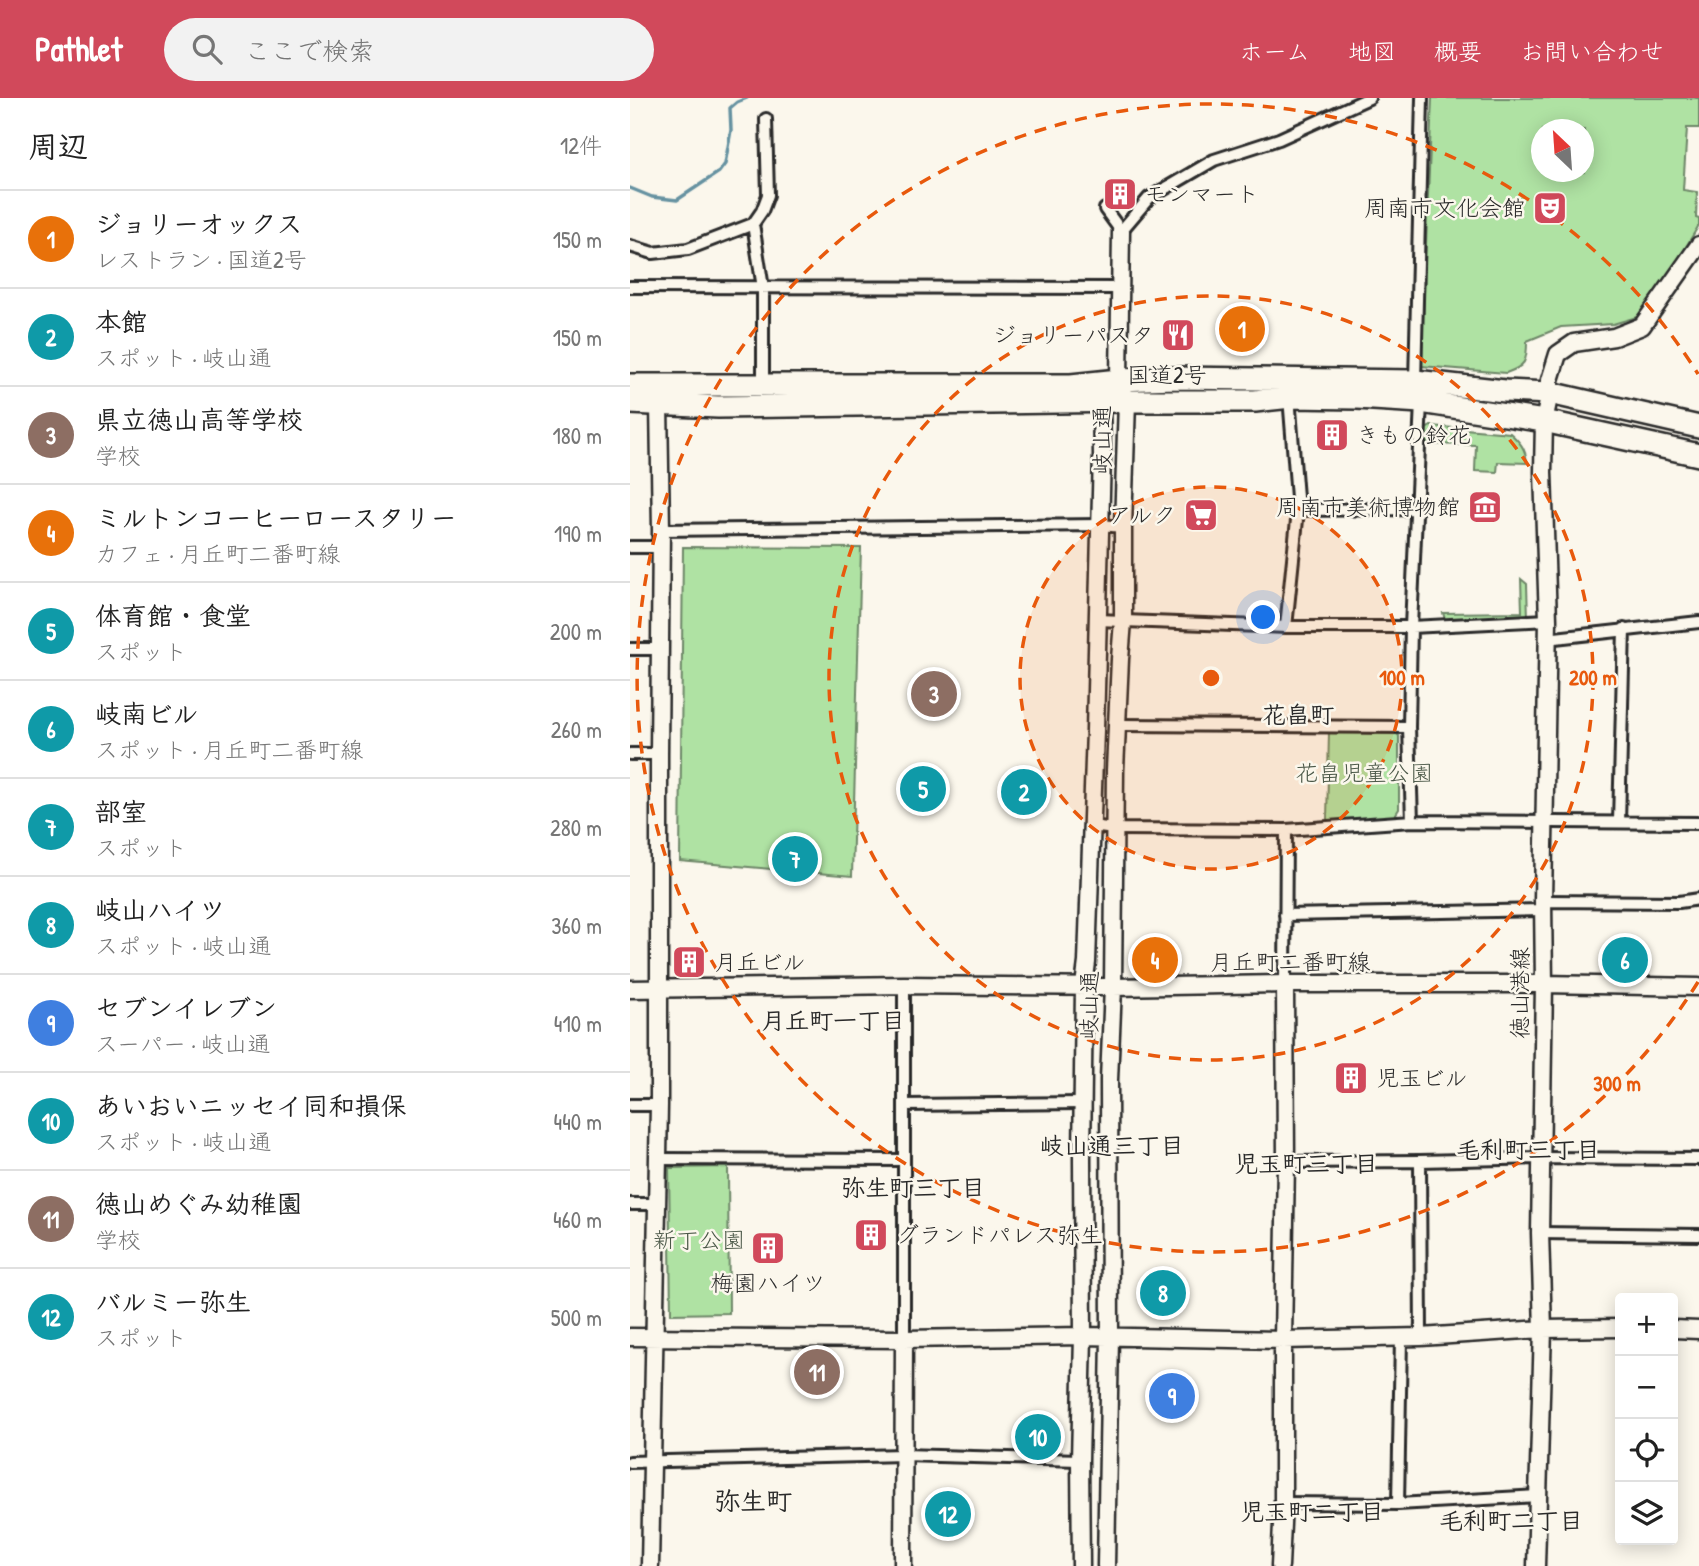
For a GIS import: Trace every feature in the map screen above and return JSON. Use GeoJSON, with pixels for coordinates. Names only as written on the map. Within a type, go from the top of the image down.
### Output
{"type":"FeatureCollection","features":[{"type":"Feature","properties":{"kind":"highway","name":"国道2号"},"geometry":{"type":"LineString","coordinates":[[630,384],[1071,385],[1174,378],[1415,381],[1550,393],[1699,427]]}},
{"type":"Feature","properties":{"kind":"highway","name":"国道2号"},"geometry":{"type":"LineString","coordinates":[[630,404],[754,407],[1357,398],[1421,402],[1544,421],[1699,455]]}},
{"type":"Feature","properties":{"kind":"street"},"geometry":{"type":"LineString","coordinates":[[1121,231],[1149,198],[1214,160],[1279,139],[1369,98]]}},
{"type":"Feature","properties":{"kind":"street"},"geometry":{"type":"LineString","coordinates":[[1415,381],[1422,98]]}},
{"type":"Feature","properties":{"kind":"street"},"geometry":{"type":"LineString","coordinates":[[630,246],[653,253],[688,249],[753,224],[768,195],[766,119]]}},
{"type":"Feature","properties":{"kind":"street"},"geometry":{"type":"LineString","coordinates":[[1105,209],[1121,231],[1119,380]]}},
{"type":"Feature","properties":{"kind":"street"},"geometry":{"type":"LineString","coordinates":[[753,224],[762,288],[763,384]]}},
{"type":"Feature","properties":{"kind":"street","name":"徳山港線"},"geometry":{"type":"LineString","coordinates":[[1536,1566],[1543,1329],[1540,1233],[1548,620],[1543,472],[1544,421],[1550,393],[1549,380],[1558,354],[1574,343],[1614,337],[1642,326],[1699,245]]}},
{"type":"Feature","properties":{"kind":"street"},"geometry":{"type":"LineString","coordinates":[[630,287],[1119,288]]}},
{"type":"Feature","properties":{"kind":"street","name":"岐山通"},"geometry":{"type":"LineString","coordinates":[[1081,1566],[1084,986],[1092,826],[1102,454],[1101,402],[1119,380],[1128,401],[1109,1080],[1110,1336],[1106,1566]]}},
{"type":"Feature","properties":{"kind":"street"},"geometry":{"type":"LineString","coordinates":[[1286,627],[1298,510],[1290,409],[1292,397]]}},
{"type":"Feature","properties":{"kind":"street"},"geometry":{"type":"LineString","coordinates":[[1412,821],[1409,726],[1411,627],[1421,402]]}},
{"type":"Feature","properties":{"kind":"street"},"geometry":{"type":"LineString","coordinates":[[649,1566],[659,1105],[659,404]]}},
{"type":"Feature","properties":{"kind":"street"},"geometry":{"type":"LineString","coordinates":[[1298,510],[1415,509]]}},
{"type":"Feature","properties":{"kind":"street"},"geometry":{"type":"LineString","coordinates":[[661,530],[1100,525],[1123,527]]}},
{"type":"Feature","properties":{"kind":"street"},"geometry":{"type":"LineString","coordinates":[[630,547],[660,547]]}},
{"type":"Feature","properties":{"kind":"street"},"geometry":{"type":"LineString","coordinates":[[1097,620],[1286,627],[1411,627],[1548,620]]}},
{"type":"Feature","properties":{"kind":"street"},"geometry":{"type":"LineString","coordinates":[[1546,639],[1699,622]]}},
{"type":"Feature","properties":{"kind":"street"},"geometry":{"type":"LineString","coordinates":[[1619,822],[1624,629]]}},
{"type":"Feature","properties":{"kind":"street"},"geometry":{"type":"LineString","coordinates":[[630,649],[660,649]]}},
{"type":"Feature","properties":{"kind":"street"},"geometry":{"type":"LineString","coordinates":[[1117,725],[1409,726]]}},
{"type":"Feature","properties":{"kind":"street"},"geometry":{"type":"LineString","coordinates":[[630,754],[659,754]]}},
{"type":"Feature","properties":{"kind":"street"},"geometry":{"type":"LineString","coordinates":[[1092,826],[1114,829],[1286,830],[1412,821],[1699,823]]}},
{"type":"Feature","properties":{"kind":"street"},"geometry":{"type":"LineString","coordinates":[[1280,1566],[1286,1162],[1286,830]]}},
{"type":"Feature","properties":{"kind":"street"},"geometry":{"type":"LineString","coordinates":[[1285,915],[1679,902],[1699,899]]}},
{"type":"Feature","properties":{"kind":"street","name":"月丘町二番町線"},"geometry":{"type":"LineString","coordinates":[[630,989],[1285,984],[1699,987]]}},
{"type":"Feature","properties":{"kind":"street"},"geometry":{"type":"LineString","coordinates":[[903,1566],[904,985]]}},
{"type":"Feature","properties":{"kind":"street"},"geometry":{"type":"LineString","coordinates":[[904,1105],[1082,1103]]}},
{"type":"Feature","properties":{"kind":"street"},"geometry":{"type":"LineString","coordinates":[[630,1105],[659,1105]]}},
{"type":"Feature","properties":{"kind":"street"},"geometry":{"type":"LineString","coordinates":[[1286,1162],[1541,1158],[1699,1159]]}},
{"type":"Feature","properties":{"kind":"street"},"geometry":{"type":"LineString","coordinates":[[658,1159],[904,1160]]}},
{"type":"Feature","properties":{"kind":"street"},"geometry":{"type":"LineString","coordinates":[[1420,1161],[1421,1337]]}},
{"type":"Feature","properties":{"kind":"street"},"geometry":{"type":"LineString","coordinates":[[630,1204],[656,1204]]}},
{"type":"Feature","properties":{"kind":"street"},"geometry":{"type":"LineString","coordinates":[[1540,1233],[1699,1235]]}},
{"type":"Feature","properties":{"kind":"street"},"geometry":{"type":"LineString","coordinates":[[630,1337],[904,1339],[1110,1336],[1283,1339],[1421,1337],[1543,1329],[1615,1328]]}},
{"type":"Feature","properties":{"kind":"street"},"geometry":{"type":"LineString","coordinates":[[1678,1328],[1699,1330]]}},
{"type":"Feature","properties":{"kind":"street"},"geometry":{"type":"LineString","coordinates":[[1398,1504],[1401,1337]]}},
{"type":"Feature","properties":{"kind":"street"},"geometry":{"type":"LineString","coordinates":[[630,1462],[903,1455],[1080,1460]]}},
{"type":"Feature","properties":{"kind":"street"},"geometry":{"type":"LineString","coordinates":[[1283,1503],[1398,1504],[1538,1496]]}},
{"type":"Feature","properties":{"kind":"green space"},"geometry":{"type":"Polygon","coordinates":[[[1432,98],[1699,98],[1699,128],[1687,128],[1683,190],[1697,192],[1696,218],[1699,219],[1699,225],[1660,290],[1637,317],[1613,324],[1561,327],[1527,341],[1524,362],[1506,373],[1421,366],[1432,98]]]}},
{"type":"Feature","properties":{"kind":"green space"},"geometry":{"type":"Polygon","coordinates":[[[1431,426],[1510,433],[1522,446],[1527,463],[1498,462],[1497,472],[1475,471],[1476,445],[1418,444],[1423,431],[1431,426]]]}},
{"type":"Feature","properties":{"kind":"green space"},"geometry":{"type":"Polygon","coordinates":[[[683,547],[861,548],[852,876],[680,861],[683,547]]]}},
{"type":"Feature","properties":{"kind":"green space"},"geometry":{"type":"Polygon","coordinates":[[[1521,579],[1527,584],[1528,619],[1445,619],[1443,613],[1522,612],[1521,579]]]}},
{"type":"Feature","properties":{"kind":"green space","name":"花畠児童公園"},"geometry":{"type":"Polygon","coordinates":[[[1329,732],[1399,736],[1399,809],[1394,817],[1387,821],[1327,820],[1329,732]]]}},
{"type":"Feature","properties":{"kind":"green space","name":"新丁公園"},"geometry":{"type":"Polygon","coordinates":[[[728,1167],[729,1313],[671,1314],[669,1168],[728,1167]]]}},
{"type":"Feature","properties":{"kind":"waterway"},"geometry":{"type":"LineString","coordinates":[[630,188],[652,197],[677,200],[719,172],[725,164],[731,130],[730,108],[747,98]]}},
{"type":"Feature","properties":{"kind":"place","name":"モンマート"},"geometry":{"type":"Point","coordinates":[1120,194]}},
{"type":"Feature","properties":{"kind":"place","name":"周南市文化会館"},"geometry":{"type":"Point","coordinates":[1550,208]}},
{"type":"Feature","properties":{"kind":"place","name":"ジョリーオックス"},"geometry":{"type":"Point","coordinates":[1242,329]}},
{"type":"Feature","properties":{"kind":"place","name":"ジョリーパスタ"},"geometry":{"type":"Point","coordinates":[1178,335]}},
{"type":"Feature","properties":{"kind":"place","name":"きもの鈴花"},"geometry":{"type":"Point","coordinates":[1332,435]}},
{"type":"Feature","properties":{"kind":"place","name":"周南市美術博物館"},"geometry":{"type":"Point","coordinates":[1485,507]}},
{"type":"Feature","properties":{"kind":"place","name":"アルク"},"geometry":{"type":"Point","coordinates":[1201,515]}},
{"type":"Feature","properties":{"kind":"place","name":"県立徳山高等学校"},"geometry":{"type":"Point","coordinates":[934,694]}},
{"type":"Feature","properties":{"kind":"place","name":"体育館・食堂"},"geometry":{"type":"Point","coordinates":[923,789]}},
{"type":"Feature","properties":{"kind":"place","name":"本館"},"geometry":{"type":"Point","coordinates":[1024,792]}},
{"type":"Feature","properties":{"kind":"place","name":"部室"},"geometry":{"type":"Point","coordinates":[795,859]}},
{"type":"Feature","properties":{"kind":"place","name":"ミルトンコーヒーロースタリー"},"geometry":{"type":"Point","coordinates":[1155,960]}},
{"type":"Feature","properties":{"kind":"place","name":"岐南ビル"},"geometry":{"type":"Point","coordinates":[1625,960]}},
{"type":"Feature","properties":{"kind":"place","name":"月丘ビル"},"geometry":{"type":"Point","coordinates":[689,962]}},
{"type":"Feature","properties":{"kind":"place","name":"児玉ビル"},"geometry":{"type":"Point","coordinates":[1351,1078]}},
{"type":"Feature","properties":{"kind":"place","name":"グランドパレス弥生"},"geometry":{"type":"Point","coordinates":[871,1235]}},
{"type":"Feature","properties":{"kind":"place","name":"梅園ハイツ"},"geometry":{"type":"Point","coordinates":[768,1248]}},
{"type":"Feature","properties":{"kind":"place","name":"岐山ハイツ"},"geometry":{"type":"Point","coordinates":[1163,1293]}},
{"type":"Feature","properties":{"kind":"place","name":"徳山めぐみ幼稚園"},"geometry":{"type":"Point","coordinates":[817,1372]}},
{"type":"Feature","properties":{"kind":"place","name":"セブンイレブン"},"geometry":{"type":"Point","coordinates":[1172,1396]}},
{"type":"Feature","properties":{"kind":"place","name":"あいおいニッセイ同和損保"},"geometry":{"type":"Point","coordinates":[1038,1437]}},
{"type":"Feature","properties":{"kind":"place","name":"バルミー弥生"},"geometry":{"type":"Point","coordinates":[948,1514]}},
{"type":"Feature","properties":{"kind":"district","name":"花畠町"},"geometry":{"type":"Point","coordinates":[1298,715]}},
{"type":"Feature","properties":{"kind":"district","name":"月丘町一丁目"},"geometry":{"type":"Point","coordinates":[833,1021]}},
{"type":"Feature","properties":{"kind":"district","name":"岐山通三丁目"},"geometry":{"type":"Point","coordinates":[1112,1146]}},
{"type":"Feature","properties":{"kind":"district","name":"毛利町三丁目"},"geometry":{"type":"Point","coordinates":[1528,1150]}},
{"type":"Feature","properties":{"kind":"district","name":"児玉町三丁目"},"geometry":{"type":"Point","coordinates":[1306,1164]}},
{"type":"Feature","properties":{"kind":"district","name":"弥生町三丁目"},"geometry":{"type":"Point","coordinates":[913,1188]}},
{"type":"Feature","properties":{"kind":"district","name":"弥生町"},"geometry":{"type":"Point","coordinates":[753,1501]}},
{"type":"Feature","properties":{"kind":"district","name":"児玉町二丁目"},"geometry":{"type":"Point","coordinates":[1312,1512]}},
{"type":"Feature","properties":{"kind":"district","name":"毛利町二丁目"},"geometry":{"type":"Point","coordinates":[1511,1521]}}]}
